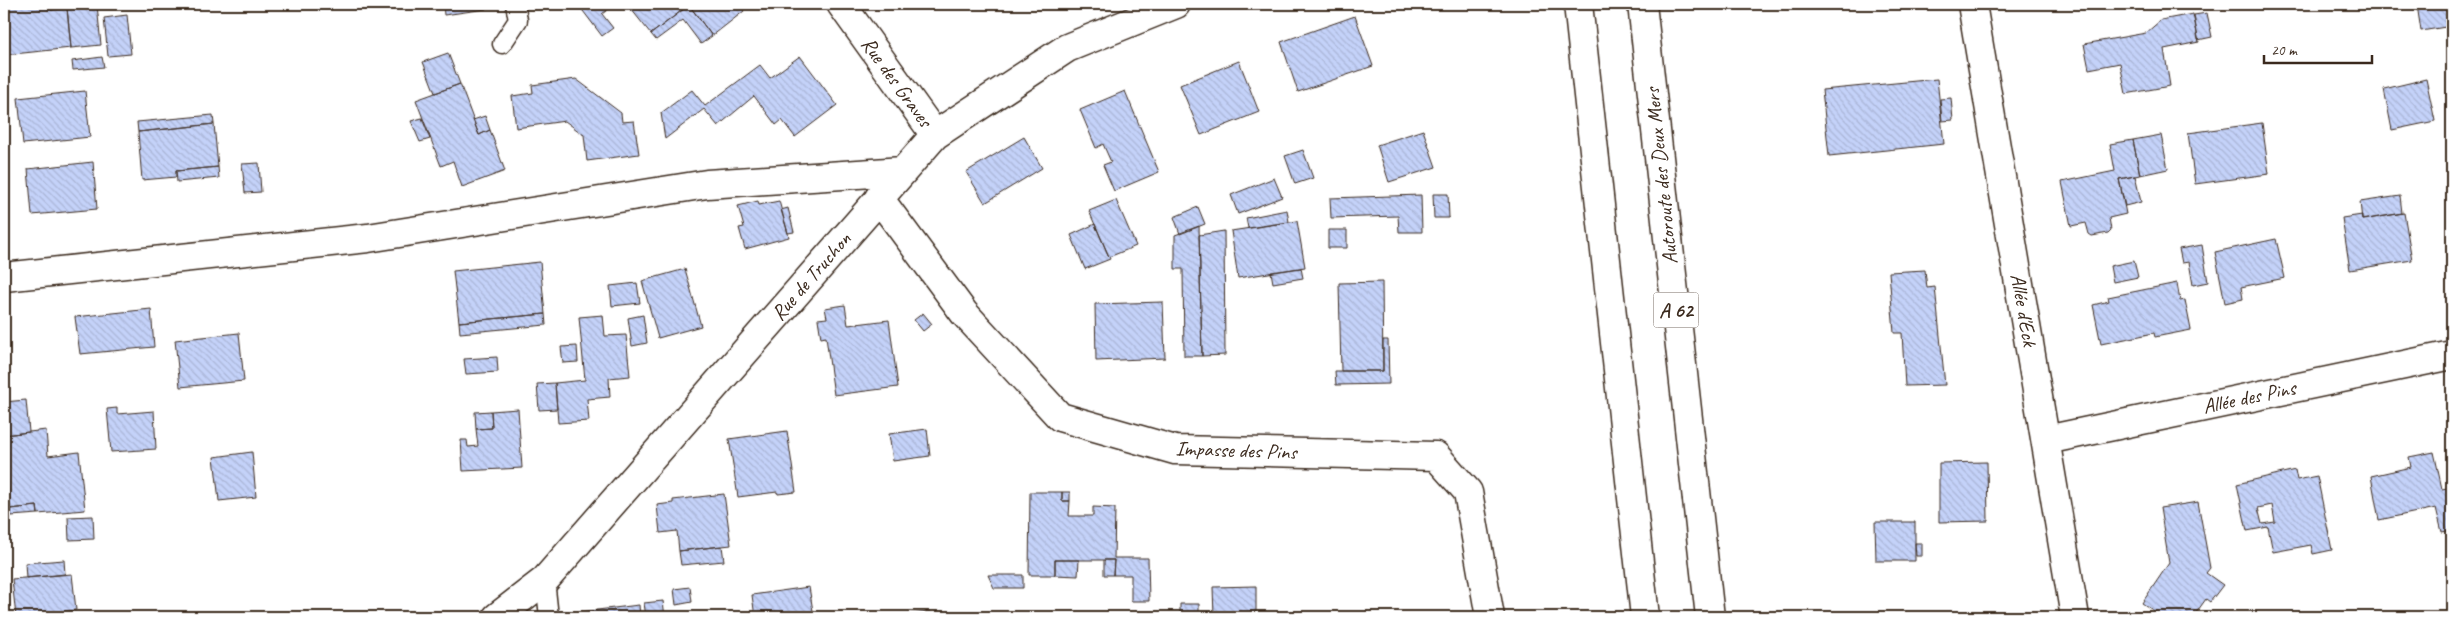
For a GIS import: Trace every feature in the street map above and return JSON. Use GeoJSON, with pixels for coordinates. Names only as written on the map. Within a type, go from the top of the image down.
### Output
{"type":"FeatureCollection","features":[{"type":"Feature","properties":{"kind":"main road","name":"Rue des Graves"},"geometry":{"type":"LineString","coordinates":[[841,4],[935,135]]}},
{"type":"Feature","properties":{"kind":"main road","name":"Rue de Truchon"},"geometry":{"type":"LineString","coordinates":[[498,617],[545,580],[935,135],[1067,48],[1176,4]]}},
{"type":"Feature","properties":{"kind":"main road"},"geometry":{"type":"LineString","coordinates":[[1578,4],[1645,617]]}},
{"type":"Feature","properties":{"kind":"main road","name":"Autoroute des Deux Mers"},"geometry":{"type":"LineString","coordinates":[[1642,4],[1710,617]]}},
{"type":"Feature","properties":{"kind":"main road","name":"Allée d'Eck"},"geometry":{"type":"LineString","coordinates":[[1972,4],[2075,617]]}},
{"type":"Feature","properties":{"kind":"main road"},"geometry":{"type":"LineString","coordinates":[[4,278],[368,238],[707,184],[903,171]]}},
{"type":"Feature","properties":{"kind":"main road","name":"Impasse des Pins"},"geometry":{"type":"LineString","coordinates":[[879,198],[964,314],[1060,417],[1175,450],[1436,456],[1468,492],[1490,617]]}},
{"type":"Feature","properties":{"kind":"main road","name":"Allée des Pins"},"geometry":{"type":"LineString","coordinates":[[2046,440],[2452,355]]}},
{"type":"Feature","properties":{"kind":"lane"},"geometry":{"type":"LineString","coordinates":[[502,44],[518,20],[515,4]]}},
{"type":"Feature","properties":{"kind":"lane"},"geometry":{"type":"LineString","coordinates":[[545,580],[549,617]]}},
{"type":"Feature","properties":{"kind":"building"},"geometry":{"type":"Polygon","coordinates":[[[51,4],[66,4],[67,8],[51,10],[51,4]]]}},
{"type":"Feature","properties":{"kind":"building"},"geometry":{"type":"Polygon","coordinates":[[[51,4],[51,10],[67,8],[71,48],[4,55],[4,5],[51,4]]]}},
{"type":"Feature","properties":{"kind":"building"},"geometry":{"type":"Polygon","coordinates":[[[443,4],[485,4],[486,9],[444,15],[443,4]]]}},
{"type":"Feature","properties":{"kind":"building"},"geometry":{"type":"Polygon","coordinates":[[[584,4],[615,4],[602,14],[613,28],[602,36],[580,7],[584,4]]]}},
{"type":"Feature","properties":{"kind":"building"},"geometry":{"type":"Polygon","coordinates":[[[627,4],[739,4],[744,11],[712,36],[689,5],[651,34],[627,4]]]}},
{"type":"Feature","properties":{"kind":"building"},"geometry":{"type":"Polygon","coordinates":[[[2452,4],[2452,26],[2421,31],[2417,5],[2452,4]]]}},
{"type":"Feature","properties":{"kind":"building"},"geometry":{"type":"Polygon","coordinates":[[[97,5],[101,45],[71,48],[67,8],[97,5]]]}},
{"type":"Feature","properties":{"kind":"building"},"geometry":{"type":"Polygon","coordinates":[[[689,5],[712,36],[701,44],[683,20],[656,40],[651,34],[689,5]]]}},
{"type":"Feature","properties":{"kind":"building"},"geometry":{"type":"Polygon","coordinates":[[[2207,13],[2212,37],[2198,40],[2194,15],[2207,13]]]}},
{"type":"Feature","properties":{"kind":"building"},"geometry":{"type":"Polygon","coordinates":[[[2193,14],[2199,42],[2164,49],[2170,86],[2126,94],[2120,63],[2089,69],[2084,44],[2146,33],[2161,20],[2193,14]]]}},
{"type":"Feature","properties":{"kind":"building"},"geometry":{"type":"Polygon","coordinates":[[[127,15],[131,54],[108,56],[104,18],[127,15]]]}},
{"type":"Feature","properties":{"kind":"building"},"geometry":{"type":"Polygon","coordinates":[[[1355,16],[1373,66],[1298,92],[1281,42],[1355,16]]]}},
{"type":"Feature","properties":{"kind":"building"},"geometry":{"type":"Polygon","coordinates":[[[448,53],[460,84],[435,93],[423,62],[448,53]]]}},
{"type":"Feature","properties":{"kind":"building"},"geometry":{"type":"Polygon","coordinates":[[[800,56],[837,105],[795,137],[782,120],[776,125],[754,96],[718,126],[704,109],[665,139],[661,113],[692,90],[705,106],[760,65],[770,78],[800,56]]]}},
{"type":"Feature","properties":{"kind":"building"},"geometry":{"type":"Polygon","coordinates":[[[102,57],[104,67],[73,70],[72,61],[102,57]]]}},
{"type":"Feature","properties":{"kind":"building"},"geometry":{"type":"Polygon","coordinates":[[[1239,61],[1259,112],[1201,135],[1180,85],[1239,61]]]}},
{"type":"Feature","properties":{"kind":"building"},"geometry":{"type":"Polygon","coordinates":[[[576,79],[621,113],[622,122],[634,121],[639,154],[587,161],[584,135],[565,121],[516,128],[512,96],[533,93],[532,85],[576,79]]]}},
{"type":"Feature","properties":{"kind":"building"},"geometry":{"type":"Polygon","coordinates":[[[1937,79],[1944,144],[1829,156],[1822,90],[1937,79]]]}},
{"type":"Feature","properties":{"kind":"building"},"geometry":{"type":"Polygon","coordinates":[[[2426,79],[2435,121],[2392,130],[2384,89],[2426,79]]]}},
{"type":"Feature","properties":{"kind":"building"},"geometry":{"type":"Polygon","coordinates":[[[460,84],[479,135],[490,130],[505,171],[462,187],[453,161],[441,166],[416,100],[460,84]]]}},
{"type":"Feature","properties":{"kind":"building"},"geometry":{"type":"Polygon","coordinates":[[[85,91],[90,137],[23,144],[18,98],[85,91]]]}},
{"type":"Feature","properties":{"kind":"building"},"geometry":{"type":"Polygon","coordinates":[[[1125,91],[1159,172],[1114,191],[1103,165],[1111,162],[1103,144],[1096,148],[1080,110],[1125,91]]]}},
{"type":"Feature","properties":{"kind":"building"},"geometry":{"type":"Polygon","coordinates":[[[1951,98],[1953,120],[1942,121],[1940,99],[1951,98]]]}},
{"type":"Feature","properties":{"kind":"building"},"geometry":{"type":"Polygon","coordinates":[[[213,115],[214,124],[138,132],[137,122],[213,115]]]}},
{"type":"Feature","properties":{"kind":"building"},"geometry":{"type":"Polygon","coordinates":[[[485,116],[490,130],[479,135],[473,120],[485,116]]]}},
{"type":"Feature","properties":{"kind":"building"},"geometry":{"type":"Polygon","coordinates":[[[422,118],[430,139],[420,142],[411,121],[422,118]]]}},
{"type":"Feature","properties":{"kind":"building"},"geometry":{"type":"Polygon","coordinates":[[[2262,123],[2269,174],[2195,184],[2188,133],[2262,123]]]}},
{"type":"Feature","properties":{"kind":"building"},"geometry":{"type":"Polygon","coordinates":[[[214,124],[218,167],[176,171],[176,177],[142,180],[138,132],[214,124]]]}},
{"type":"Feature","properties":{"kind":"building"},"geometry":{"type":"Polygon","coordinates":[[[1423,130],[1436,167],[1389,182],[1377,145],[1423,130]]]}},
{"type":"Feature","properties":{"kind":"building"},"geometry":{"type":"Polygon","coordinates":[[[2161,135],[2168,169],[2140,175],[2133,140],[2161,135]]]}},
{"type":"Feature","properties":{"kind":"building"},"geometry":{"type":"Polygon","coordinates":[[[1024,137],[1042,168],[985,203],[966,172],[1024,137]]]}},
{"type":"Feature","properties":{"kind":"building"},"geometry":{"type":"Polygon","coordinates":[[[2133,140],[2140,175],[2119,179],[2126,214],[2109,218],[2111,230],[2108,233],[2092,236],[2089,234],[2086,223],[2071,226],[2062,182],[2115,171],[2110,144],[2133,140]]]}},
{"type":"Feature","properties":{"kind":"building"},"geometry":{"type":"Polygon","coordinates":[[[1303,150],[1313,178],[1295,184],[1285,156],[1303,150]]]}},
{"type":"Feature","properties":{"kind":"building"},"geometry":{"type":"Polygon","coordinates":[[[93,162],[97,209],[32,215],[28,169],[93,162]]]}},
{"type":"Feature","properties":{"kind":"building"},"geometry":{"type":"Polygon","coordinates":[[[259,163],[261,192],[245,193],[242,164],[259,163]]]}},
{"type":"Feature","properties":{"kind":"building"},"geometry":{"type":"Polygon","coordinates":[[[218,167],[219,178],[177,182],[176,171],[218,167]]]}},
{"type":"Feature","properties":{"kind":"building"},"geometry":{"type":"Polygon","coordinates":[[[2135,176],[2141,202],[2125,206],[2119,179],[2135,176]]]}},
{"type":"Feature","properties":{"kind":"building"},"geometry":{"type":"Polygon","coordinates":[[[1274,178],[1282,197],[1238,214],[1231,195],[1274,178]]]}},
{"type":"Feature","properties":{"kind":"building"},"geometry":{"type":"Polygon","coordinates":[[[1433,194],[1448,194],[1449,218],[1434,218],[1433,194]]]}},
{"type":"Feature","properties":{"kind":"building"},"geometry":{"type":"Polygon","coordinates":[[[1421,195],[1422,232],[1399,232],[1398,216],[1331,218],[1330,198],[1421,195]]]}},
{"type":"Feature","properties":{"kind":"building"},"geometry":{"type":"Polygon","coordinates":[[[2400,196],[2402,213],[2362,220],[2360,202],[2400,196]]]}},
{"type":"Feature","properties":{"kind":"building"},"geometry":{"type":"Polygon","coordinates":[[[1116,200],[1136,246],[1109,257],[1089,211],[1116,200]]]}},
{"type":"Feature","properties":{"kind":"building"},"geometry":{"type":"Polygon","coordinates":[[[758,201],[759,205],[779,201],[789,237],[745,249],[739,228],[744,227],[738,206],[758,201]]]}},
{"type":"Feature","properties":{"kind":"building"},"geometry":{"type":"Polygon","coordinates":[[[1198,207],[1205,224],[1180,234],[1174,217],[1198,207]]]}},
{"type":"Feature","properties":{"kind":"building"},"geometry":{"type":"Polygon","coordinates":[[[788,208],[794,232],[788,233],[781,210],[788,208]]]}},
{"type":"Feature","properties":{"kind":"building"},"geometry":{"type":"Polygon","coordinates":[[[1287,210],[1289,222],[1248,228],[1246,218],[1287,210]]]}},
{"type":"Feature","properties":{"kind":"building"},"geometry":{"type":"Polygon","coordinates":[[[2404,213],[2412,260],[2350,270],[2342,218],[2362,215],[2362,220],[2404,213]]]}},
{"type":"Feature","properties":{"kind":"building"},"geometry":{"type":"Polygon","coordinates":[[[1297,221],[1305,267],[1238,278],[1231,231],[1297,221]]]}},
{"type":"Feature","properties":{"kind":"building"},"geometry":{"type":"Polygon","coordinates":[[[1095,224],[1110,259],[1085,269],[1071,235],[1095,224]]]}},
{"type":"Feature","properties":{"kind":"building"},"geometry":{"type":"Polygon","coordinates":[[[1199,226],[1202,356],[1184,356],[1183,269],[1175,269],[1175,235],[1199,226]]]}},
{"type":"Feature","properties":{"kind":"building"},"geometry":{"type":"Polygon","coordinates":[[[1328,230],[1347,230],[1347,248],[1328,248],[1328,230]]]}},
{"type":"Feature","properties":{"kind":"building"},"geometry":{"type":"Polygon","coordinates":[[[1224,231],[1225,355],[1202,356],[1199,235],[1224,231]]]}},
{"type":"Feature","properties":{"kind":"building"},"geometry":{"type":"Polygon","coordinates":[[[2276,239],[2285,278],[2241,287],[2243,299],[2225,303],[2215,252],[2276,239]]]}},
{"type":"Feature","properties":{"kind":"building"},"geometry":{"type":"Polygon","coordinates":[[[2202,245],[2208,282],[2193,285],[2189,262],[2182,263],[2179,249],[2202,245]]]}},
{"type":"Feature","properties":{"kind":"building"},"geometry":{"type":"Polygon","coordinates":[[[2134,261],[2138,277],[2113,282],[2110,266],[2134,261]]]}},
{"type":"Feature","properties":{"kind":"building"},"geometry":{"type":"Polygon","coordinates":[[[540,262],[545,314],[459,322],[453,271],[540,262]]]}},
{"type":"Feature","properties":{"kind":"building"},"geometry":{"type":"Polygon","coordinates":[[[1301,268],[1303,278],[1273,283],[1271,272],[1301,268]]]}},
{"type":"Feature","properties":{"kind":"building"},"geometry":{"type":"Polygon","coordinates":[[[685,269],[701,326],[658,338],[642,281],[685,269]]]}},
{"type":"Feature","properties":{"kind":"building"},"geometry":{"type":"Polygon","coordinates":[[[1925,270],[1927,288],[1935,287],[1945,385],[1905,386],[1902,333],[1894,333],[1889,272],[1925,270]]]}},
{"type":"Feature","properties":{"kind":"building"},"geometry":{"type":"Polygon","coordinates":[[[1382,282],[1383,371],[1341,371],[1339,283],[1382,282]]]}},
{"type":"Feature","properties":{"kind":"building"},"geometry":{"type":"Polygon","coordinates":[[[637,283],[640,303],[612,306],[610,286],[637,283]]]}},
{"type":"Feature","properties":{"kind":"building"},"geometry":{"type":"Polygon","coordinates":[[[2177,283],[2180,301],[2185,300],[2191,330],[2155,337],[2154,333],[2101,344],[2093,305],[2109,301],[2108,297],[2177,283]]]}},
{"type":"Feature","properties":{"kind":"building"},"geometry":{"type":"Polygon","coordinates":[[[1163,302],[1165,358],[1096,361],[1095,304],[1163,302]]]}},
{"type":"Feature","properties":{"kind":"building"},"geometry":{"type":"Polygon","coordinates":[[[845,305],[848,325],[889,320],[898,387],[834,395],[826,337],[821,338],[818,319],[827,318],[825,308],[845,305]]]}},
{"type":"Feature","properties":{"kind":"building"},"geometry":{"type":"Polygon","coordinates":[[[151,309],[154,347],[80,354],[75,317],[151,309]]]}},
{"type":"Feature","properties":{"kind":"building"},"geometry":{"type":"Polygon","coordinates":[[[923,313],[932,324],[923,331],[914,320],[923,313]]]}},
{"type":"Feature","properties":{"kind":"building"},"geometry":{"type":"Polygon","coordinates":[[[545,314],[546,325],[460,333],[459,322],[545,314]]]}},
{"type":"Feature","properties":{"kind":"building"},"geometry":{"type":"Polygon","coordinates":[[[603,315],[605,336],[626,335],[630,376],[609,378],[610,397],[587,399],[589,421],[558,423],[555,383],[585,380],[579,317],[603,315]]]}},
{"type":"Feature","properties":{"kind":"building"},"geometry":{"type":"Polygon","coordinates":[[[643,315],[647,343],[632,346],[628,318],[643,315]]]}},
{"type":"Feature","properties":{"kind":"building"},"geometry":{"type":"Polygon","coordinates":[[[239,333],[244,381],[180,387],[175,340],[239,333]]]}},
{"type":"Feature","properties":{"kind":"building"},"geometry":{"type":"Polygon","coordinates":[[[1383,340],[1388,340],[1389,384],[1336,385],[1335,371],[1383,371],[1383,340]]]}},
{"type":"Feature","properties":{"kind":"building"},"geometry":{"type":"Polygon","coordinates":[[[577,346],[578,362],[563,363],[561,347],[577,346]]]}},
{"type":"Feature","properties":{"kind":"building"},"geometry":{"type":"Polygon","coordinates":[[[497,357],[498,372],[466,374],[464,359],[497,357]]]}},
{"type":"Feature","properties":{"kind":"building"},"geometry":{"type":"Polygon","coordinates":[[[555,383],[557,409],[539,410],[537,384],[555,383]]]}},
{"type":"Feature","properties":{"kind":"building"},"geometry":{"type":"Polygon","coordinates":[[[26,400],[29,432],[4,435],[4,402],[26,400]]]}},
{"type":"Feature","properties":{"kind":"building"},"geometry":{"type":"Polygon","coordinates":[[[117,408],[117,414],[154,411],[156,449],[111,452],[107,409],[117,408]]]}},
{"type":"Feature","properties":{"kind":"building"},"geometry":{"type":"Polygon","coordinates":[[[518,409],[522,468],[463,471],[461,440],[467,440],[468,447],[478,446],[476,429],[492,428],[491,411],[518,409]]]}},
{"type":"Feature","properties":{"kind":"building"},"geometry":{"type":"Polygon","coordinates":[[[491,411],[492,428],[476,429],[475,412],[491,411]]]}},
{"type":"Feature","properties":{"kind":"building"},"geometry":{"type":"Polygon","coordinates":[[[927,429],[930,456],[893,461],[889,434],[927,429]]]}},
{"type":"Feature","properties":{"kind":"building"},"geometry":{"type":"Polygon","coordinates":[[[46,430],[48,456],[79,452],[85,510],[38,514],[37,506],[10,509],[4,435],[46,430]]]}},
{"type":"Feature","properties":{"kind":"building"},"geometry":{"type":"Polygon","coordinates":[[[787,431],[796,492],[778,494],[777,492],[738,497],[729,439],[787,431]]]}},
{"type":"Feature","properties":{"kind":"building"},"geometry":{"type":"Polygon","coordinates":[[[252,452],[256,497],[219,501],[214,457],[252,452]]]}},
{"type":"Feature","properties":{"kind":"building"},"geometry":{"type":"Polygon","coordinates":[[[2434,452],[2442,489],[2452,487],[2452,530],[2442,532],[2436,508],[2379,520],[2371,476],[2411,467],[2409,457],[2434,452]]]}},
{"type":"Feature","properties":{"kind":"building"},"geometry":{"type":"Polygon","coordinates":[[[1987,462],[1988,521],[1939,522],[1939,463],[1987,462]]]}},
{"type":"Feature","properties":{"kind":"building"},"geometry":{"type":"Polygon","coordinates":[[[2295,470],[2297,480],[2317,476],[2332,550],[2313,554],[2311,545],[2273,552],[2268,527],[2247,531],[2237,484],[2295,470]],[[2272,505],[2258,508],[2262,524],[2275,522],[2272,505]]]}},
{"type":"Feature","properties":{"kind":"building"},"geometry":{"type":"Polygon","coordinates":[[[1030,492],[1062,492],[1062,501],[1070,501],[1069,516],[1093,516],[1093,507],[1115,508],[1114,558],[1148,558],[1149,601],[1131,601],[1131,575],[1113,575],[1114,560],[1055,560],[1055,575],[1029,575],[1030,492]]]}},
{"type":"Feature","properties":{"kind":"building"},"geometry":{"type":"Polygon","coordinates":[[[1062,492],[1070,492],[1070,501],[1062,501],[1062,492]]]}},
{"type":"Feature","properties":{"kind":"building"},"geometry":{"type":"Polygon","coordinates":[[[724,494],[731,545],[679,551],[677,531],[660,533],[657,505],[673,503],[673,500],[724,494]]]}},
{"type":"Feature","properties":{"kind":"building"},"geometry":{"type":"Polygon","coordinates":[[[2198,502],[2210,568],[2206,573],[2223,585],[2210,602],[2206,599],[2193,617],[2163,617],[2142,603],[2169,563],[2160,508],[2198,502]]]}},
{"type":"Feature","properties":{"kind":"building"},"geometry":{"type":"Polygon","coordinates":[[[37,506],[38,514],[11,516],[10,509],[37,506]]]}},
{"type":"Feature","properties":{"kind":"building"},"geometry":{"type":"Polygon","coordinates":[[[93,516],[94,539],[69,540],[68,517],[93,516]]]}},
{"type":"Feature","properties":{"kind":"building"},"geometry":{"type":"Polygon","coordinates":[[[1875,522],[1915,522],[1915,561],[1876,561],[1875,522]]]}},
{"type":"Feature","properties":{"kind":"building"},"geometry":{"type":"Polygon","coordinates":[[[1915,543],[1922,543],[1922,556],[1916,556],[1915,543]]]}},
{"type":"Feature","properties":{"kind":"building"},"geometry":{"type":"Polygon","coordinates":[[[722,546],[724,561],[681,565],[679,551],[722,546]]]}},
{"type":"Feature","properties":{"kind":"building"},"geometry":{"type":"Polygon","coordinates":[[[64,560],[65,574],[26,578],[25,563],[64,560]]]}},
{"type":"Feature","properties":{"kind":"building"},"geometry":{"type":"Polygon","coordinates":[[[1055,560],[1079,560],[1078,576],[1055,575],[1055,560]]]}},
{"type":"Feature","properties":{"kind":"building"},"geometry":{"type":"Polygon","coordinates":[[[1104,560],[1114,560],[1113,575],[1104,575],[1104,560]]]}},
{"type":"Feature","properties":{"kind":"building"},"geometry":{"type":"Polygon","coordinates":[[[72,574],[76,610],[16,617],[12,579],[72,574]]]}},
{"type":"Feature","properties":{"kind":"building"},"geometry":{"type":"Polygon","coordinates":[[[988,575],[1023,575],[1023,588],[994,588],[988,575]]]}},
{"type":"Feature","properties":{"kind":"building"},"geometry":{"type":"Polygon","coordinates":[[[1256,586],[1256,617],[1214,617],[1213,587],[1256,586]]]}},
{"type":"Feature","properties":{"kind":"building"},"geometry":{"type":"Polygon","coordinates":[[[690,587],[692,602],[676,605],[674,589],[690,587]]]}},
{"type":"Feature","properties":{"kind":"building"},"geometry":{"type":"Polygon","coordinates":[[[809,587],[814,617],[755,617],[752,595],[809,587]]]}},
{"type":"Feature","properties":{"kind":"building"},"geometry":{"type":"Polygon","coordinates":[[[663,601],[665,617],[646,617],[644,603],[663,601]]]}},
{"type":"Feature","properties":{"kind":"building"},"geometry":{"type":"Polygon","coordinates":[[[1180,604],[1199,604],[1199,617],[1180,617],[1180,604]]]}},
{"type":"Feature","properties":{"kind":"building"},"geometry":{"type":"Polygon","coordinates":[[[639,605],[640,617],[565,617],[564,614],[639,605]]]}},
{"type":"Feature","properties":{"kind":"building"},"geometry":{"type":"Polygon","coordinates":[[[930,612],[931,617],[891,617],[891,616],[930,612]]]}},
{"type":"Feature","properties":{"kind":"building"},"geometry":{"type":"Polygon","coordinates":[[[2346,612],[2347,617],[2324,617],[2346,612]]]}}]}
